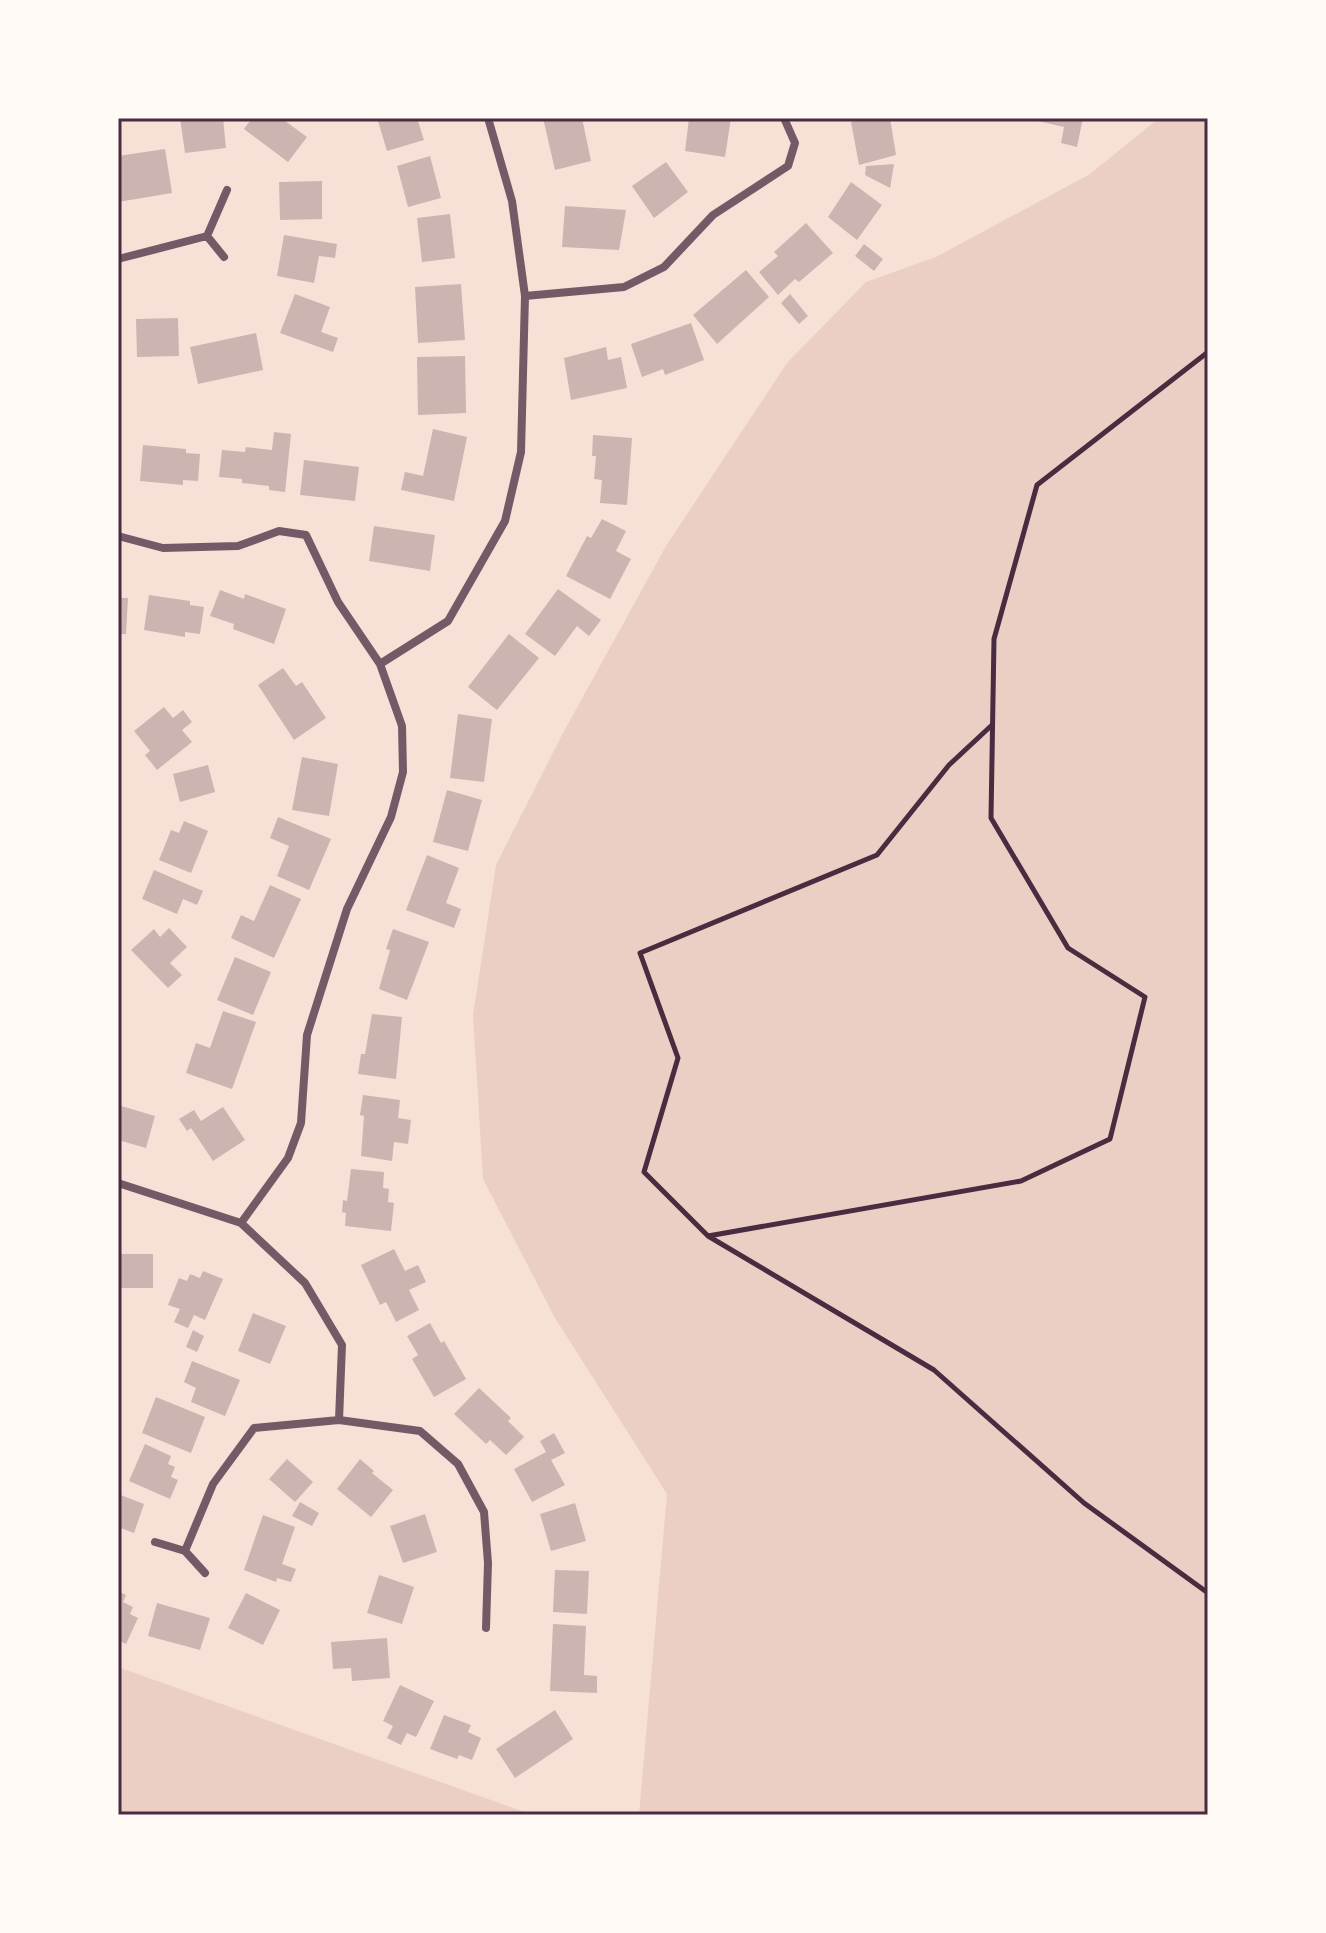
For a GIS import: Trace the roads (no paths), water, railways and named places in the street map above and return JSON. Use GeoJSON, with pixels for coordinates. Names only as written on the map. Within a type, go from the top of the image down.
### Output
{"type":"FeatureCollection","features":[{"type":"Feature","properties":{"kind":"street"},"geometry":{"type":"LineString","coordinates":[[380,664],[448,621],[505,521],[521,452],[525,296],[512,201],[488,118]]}},
{"type":"Feature","properties":{"kind":"street"},"geometry":{"type":"LineString","coordinates":[[525,296],[624,287],[664,267],[713,215],[788,166],[795,143],[784,118]]}},
{"type":"Feature","properties":{"kind":"street"},"geometry":{"type":"LineString","coordinates":[[207,236],[227,190]]}},
{"type":"Feature","properties":{"kind":"street"},"geometry":{"type":"LineString","coordinates":[[207,236],[224,257]]}},
{"type":"Feature","properties":{"kind":"street"},"geometry":{"type":"LineString","coordinates":[[118,259],[207,236]]}},
{"type":"Feature","properties":{"kind":"street"},"geometry":{"type":"LineString","coordinates":[[118,536],[163,548],[238,546],[279,531],[306,535],[338,602],[380,664],[402,726],[403,772],[391,817],[347,909],[307,1035],[301,1123],[288,1158],[241,1223]]}},
{"type":"Feature","properties":{"kind":"street"},"geometry":{"type":"LineString","coordinates":[[118,1183],[241,1223],[305,1283],[342,1345],[339,1420]]}},
{"type":"Feature","properties":{"kind":"street"},"geometry":{"type":"LineString","coordinates":[[185,1551],[213,1484],[254,1428],[339,1420],[420,1431],[458,1464],[484,1512],[488,1563],[486,1628]]}},
{"type":"Feature","properties":{"kind":"street"},"geometry":{"type":"LineString","coordinates":[[155,1542],[185,1551],[205,1573]]}}]}
